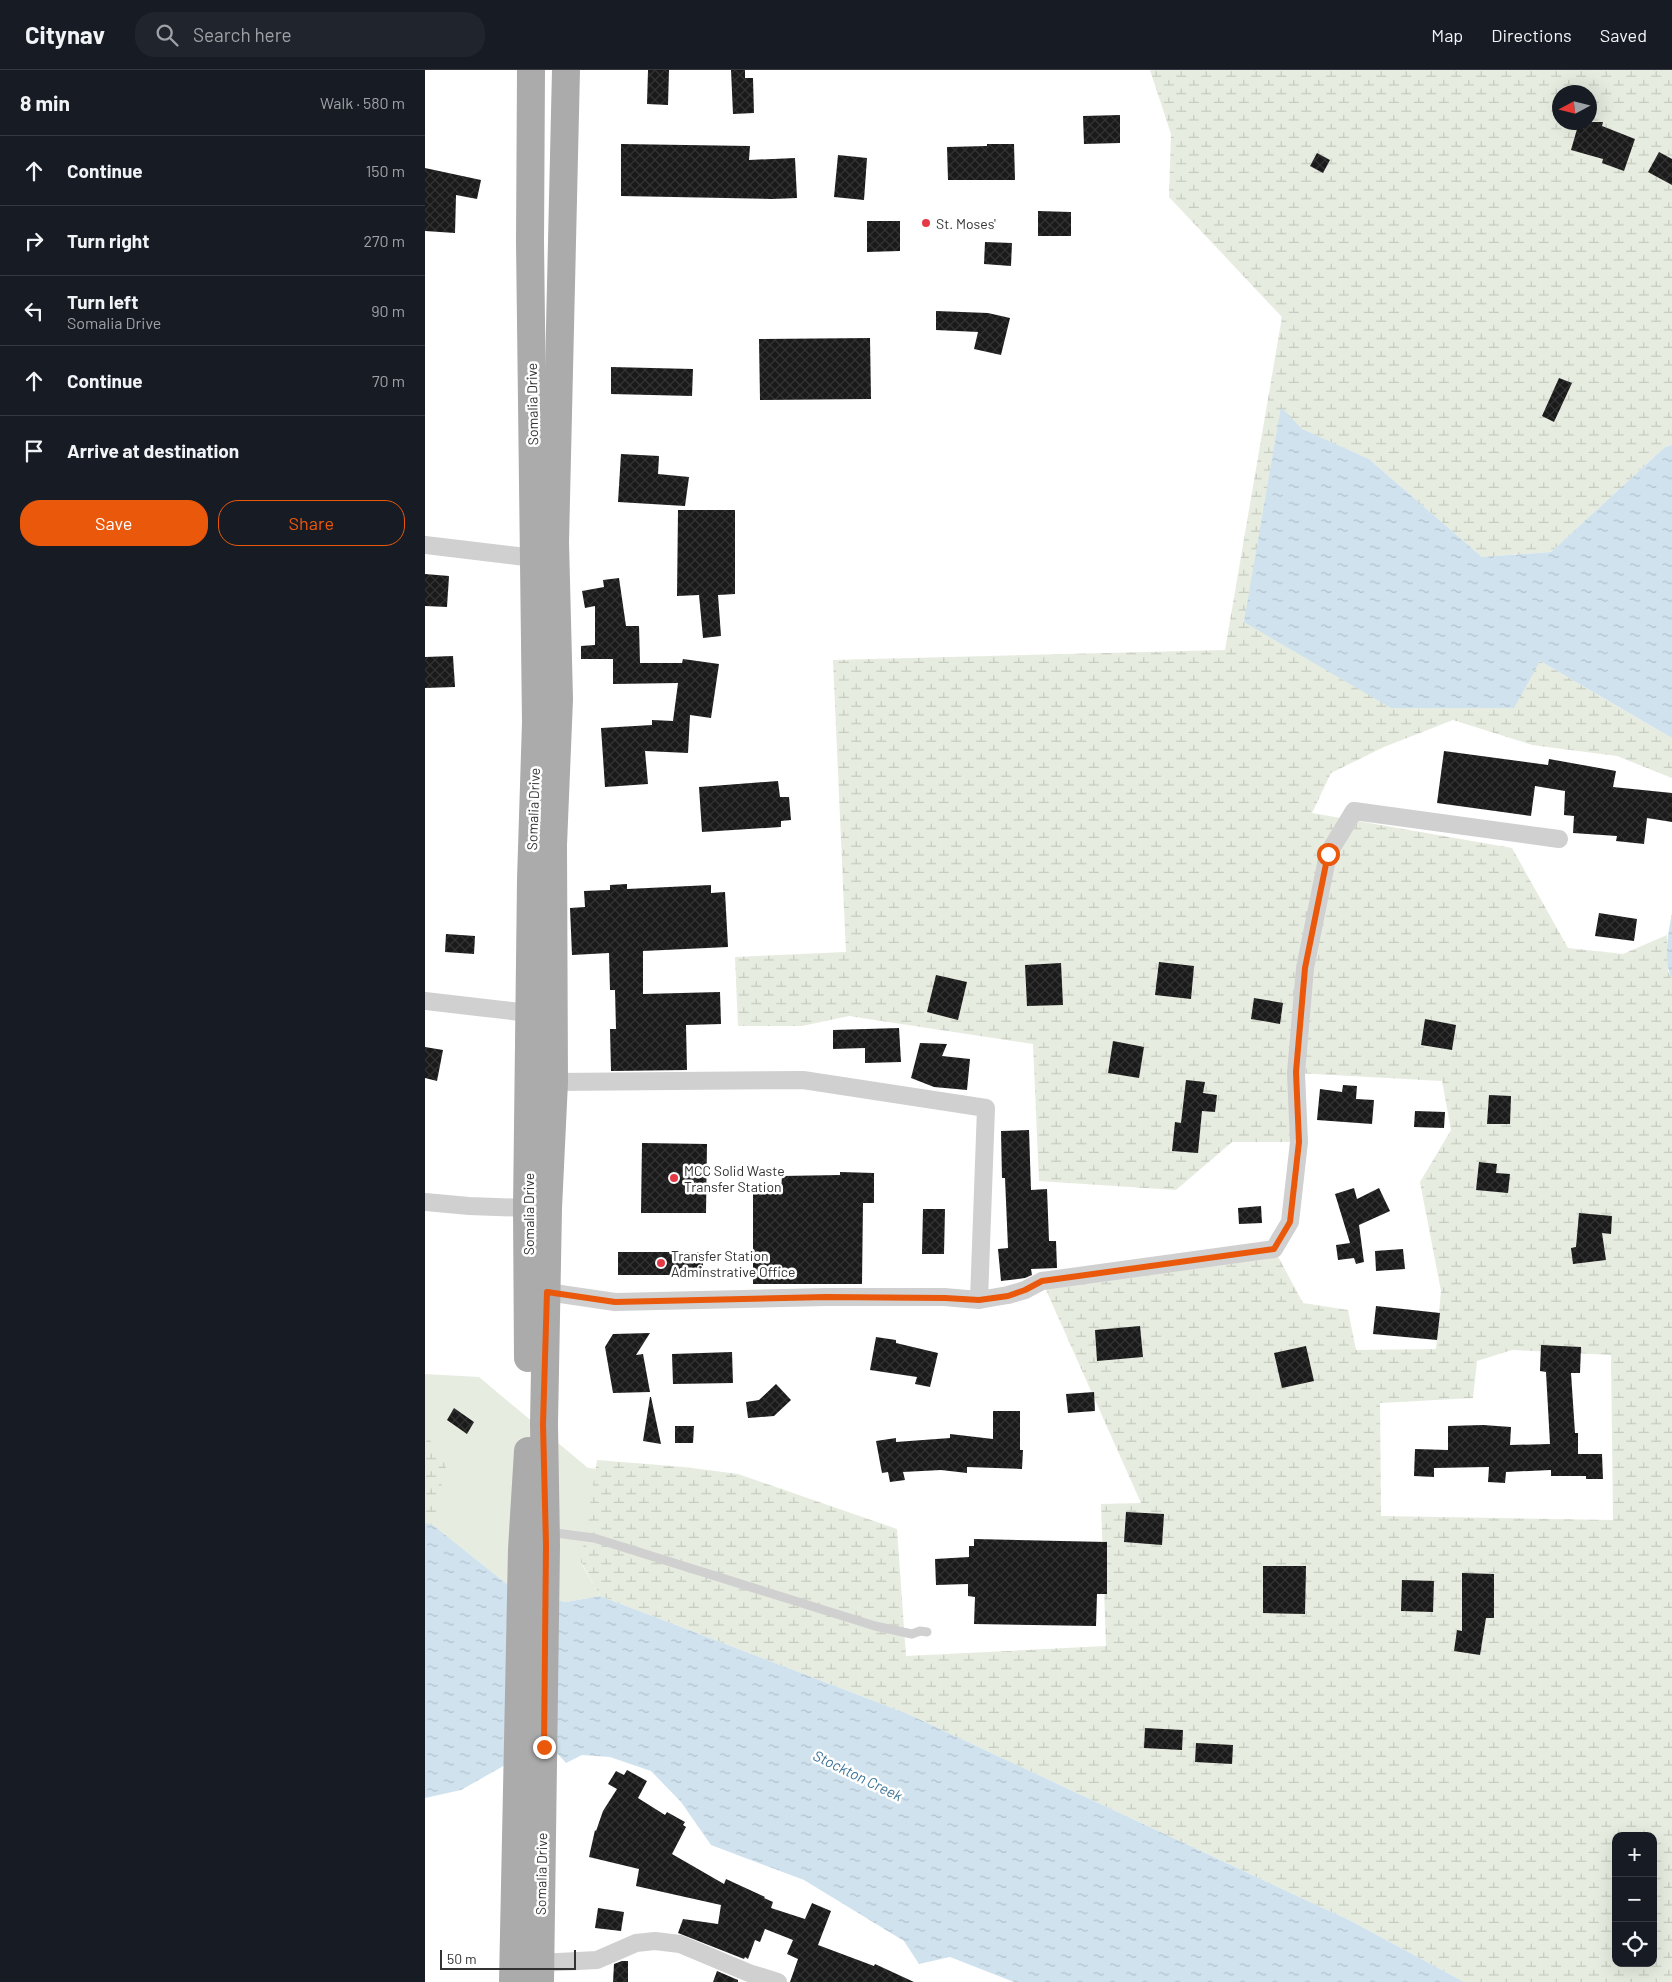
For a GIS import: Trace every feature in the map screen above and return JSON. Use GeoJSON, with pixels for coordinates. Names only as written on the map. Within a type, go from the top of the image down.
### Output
{"type":"FeatureCollection","features":[{"type":"Feature","properties":{"kind":"main road","name":"Somalia Drive"},"geometry":{"type":"LineString","coordinates":[[531,70],[530,242],[537,722],[531,880],[529,1013],[527,1208],[529,1387],[527,1462],[538,1542]]}},
{"type":"Feature","properties":{"kind":"main road","name":"Somalia Drive"},"geometry":{"type":"LineString","coordinates":[[538,1542],[547,1292],[548,1208],[554,1082],[553,845],[559,699],[555,542],[566,70]]}},
{"type":"Feature","properties":{"kind":"main road"},"geometry":{"type":"LineString","coordinates":[[530,1767],[538,1542]]}},
{"type":"Feature","properties":{"kind":"main road","name":"Somalia Drive"},"geometry":{"type":"LineString","coordinates":[[530,1767],[540,1973]]}},
{"type":"Feature","properties":{"kind":"main road","name":"Somalia Drive"},"geometry":{"type":"LineString","coordinates":[[513,1982],[530,1767]]}},
{"type":"Feature","properties":{"kind":"street"},"geometry":{"type":"LineString","coordinates":[[425,545],[534,558]]}},
{"type":"Feature","properties":{"kind":"street"},"geometry":{"type":"LineString","coordinates":[[547,1292],[615,1302],[826,1297],[979,1300],[1008,1296],[1042,1281],[1274,1249],[1290,1222],[1299,1142],[1296,1072],[1305,968],[1328,854],[1354,811],[1559,839]]}},
{"type":"Feature","properties":{"kind":"street"},"geometry":{"type":"LineString","coordinates":[[425,1001],[529,1013]]}},
{"type":"Feature","properties":{"kind":"street"},"geometry":{"type":"LineString","coordinates":[[554,1082],[803,1080],[986,1108],[979,1300]]}},
{"type":"Feature","properties":{"kind":"street"},"geometry":{"type":"LineString","coordinates":[[425,1202],[527,1208]]}},
{"type":"Feature","properties":{"kind":"street"},"geometry":{"type":"LineString","coordinates":[[540,1973],[597,1960],[636,1943],[655,1941],[680,1944],[749,1973],[778,1982]]}},
{"type":"Feature","properties":{"kind":"lane"},"geometry":{"type":"LineString","coordinates":[[538,1542],[594,1538],[875,1626],[912,1634],[920,1631],[927,1632]]}},
{"type":"Feature","properties":{"kind":"green space"},"geometry":{"type":"Polygon","coordinates":[[[1150,70],[1672,70],[1672,445],[1665,447],[1551,552],[1482,557],[1369,459],[1301,429],[1245,621],[1540,661],[1672,738],[1672,778],[1617,756],[1532,745],[1453,720],[1384,747],[1331,773],[1312,813],[1512,848],[1568,948],[1623,954],[1667,935],[1668,971],[1672,980],[1672,1982],[1464,1982],[1353,1922],[908,1714],[600,1596],[581,1562],[597,1460],[684,1467],[738,1474],[897,1529],[906,1656],[1106,1646],[1101,1504],[1141,1503],[1042,1281],[1274,1249],[1303,1303],[1348,1310],[1356,1350],[1436,1349],[1441,1291],[1420,1182],[1451,1130],[1442,1081],[1296,1073],[1299,1142],[1232,1142],[1176,1190],[1039,1181],[1033,1044],[849,1016],[802,1026],[738,1026],[735,957],[846,952],[833,660],[1225,650],[1282,317],[1169,197],[1171,134],[1150,70]],[[1512,1350],[1477,1361],[1473,1398],[1380,1403],[1381,1516],[1613,1520],[1611,1355],[1512,1350]]]}},
{"type":"Feature","properties":{"kind":"green space"},"geometry":{"type":"Polygon","coordinates":[[[425,1374],[479,1377],[588,1468],[674,1476],[581,1563],[600,1596],[566,1602],[518,1593],[433,1525],[425,1523],[425,1374]]]}},
{"type":"Feature","properties":{"kind":"green space"},"geometry":{"type":"Polygon","coordinates":[[[425,1432],[446,1466],[433,1525],[425,1523],[425,1432]]]}},
{"type":"Feature","properties":{"kind":"water"},"geometry":{"type":"Polygon","coordinates":[[[1281,407],[1302,429],[1369,459],[1482,557],[1551,552],[1665,447],[1672,445],[1672,738],[1540,661],[1514,708],[1391,708],[1244,622],[1281,407]]]}},
{"type":"Feature","properties":{"kind":"water"},"geometry":{"type":"Polygon","coordinates":[[[1672,913],[1672,980],[1667,956],[1672,913]]]}},
{"type":"Feature","properties":{"kind":"water","name":"Stockton Creek"},"geometry":{"type":"Polygon","coordinates":[[[425,1523],[433,1525],[518,1593],[566,1602],[600,1596],[908,1714],[1353,1922],[1464,1982],[1014,1982],[950,1957],[919,1964],[904,1941],[804,1880],[711,1845],[681,1802],[651,1771],[610,1757],[582,1755],[566,1763],[556,1752],[521,1756],[461,1790],[425,1798],[425,1523]]]}},
{"type":"Feature","properties":{"kind":"building"},"geometry":{"type":"Polygon","coordinates":[[[648,70],[669,70],[668,105],[647,104],[648,70]]]}},
{"type":"Feature","properties":{"kind":"building"},"geometry":{"type":"Polygon","coordinates":[[[731,70],[745,70],[745,78],[753,78],[754,113],[733,114],[731,70]]]}},
{"type":"Feature","properties":{"kind":"building"},"geometry":{"type":"Polygon","coordinates":[[[1120,115],[1120,143],[1084,144],[1083,116],[1120,115]]]}},
{"type":"Feature","properties":{"kind":"building"},"geometry":{"type":"Polygon","coordinates":[[[1597,122],[1603,122],[1602,126],[1635,139],[1624,171],[1602,163],[1603,159],[1571,150],[1577,130],[1597,130],[1597,122]]]}},
{"type":"Feature","properties":{"kind":"building"},"geometry":{"type":"Polygon","coordinates":[[[621,144],[750,146],[749,160],[795,158],[797,198],[621,196],[621,144]]]}},
{"type":"Feature","properties":{"kind":"building"},"geometry":{"type":"Polygon","coordinates":[[[987,144],[1014,144],[1015,180],[948,180],[947,147],[987,146],[987,144]]]}},
{"type":"Feature","properties":{"kind":"building"},"geometry":{"type":"Polygon","coordinates":[[[1659,152],[1672,159],[1672,185],[1648,172],[1659,152]]]}},
{"type":"Feature","properties":{"kind":"building"},"geometry":{"type":"Polygon","coordinates":[[[1317,153],[1330,160],[1323,173],[1310,166],[1317,153]]]}},
{"type":"Feature","properties":{"kind":"building"},"geometry":{"type":"Polygon","coordinates":[[[838,155],[867,158],[864,200],[834,197],[838,155]]]}},
{"type":"Feature","properties":{"kind":"building"},"geometry":{"type":"Polygon","coordinates":[[[425,168],[481,180],[477,199],[456,195],[455,233],[425,231],[425,168]]]}},
{"type":"Feature","properties":{"kind":"building"},"geometry":{"type":"Polygon","coordinates":[[[1038,211],[1071,212],[1071,236],[1038,236],[1038,211]]]}},
{"type":"Feature","properties":{"kind":"building"},"geometry":{"type":"Polygon","coordinates":[[[867,221],[900,221],[900,251],[867,252],[867,221]]]}},
{"type":"Feature","properties":{"kind":"building"},"geometry":{"type":"Polygon","coordinates":[[[985,242],[1012,243],[1011,266],[984,264],[985,242]]]}},
{"type":"Feature","properties":{"kind":"building"},"geometry":{"type":"Polygon","coordinates":[[[936,311],[988,313],[1010,318],[1001,355],[974,349],[978,332],[936,330],[936,311]]]}},
{"type":"Feature","properties":{"kind":"building"},"geometry":{"type":"Polygon","coordinates":[[[870,338],[871,399],[760,400],[759,339],[870,338]]]}},
{"type":"Feature","properties":{"kind":"building"},"geometry":{"type":"Polygon","coordinates":[[[611,367],[693,369],[692,396],[611,394],[611,367]]]}},
{"type":"Feature","properties":{"kind":"building"},"geometry":{"type":"Polygon","coordinates":[[[1559,378],[1572,383],[1554,422],[1542,416],[1559,378]]]}},
{"type":"Feature","properties":{"kind":"building"},"geometry":{"type":"Polygon","coordinates":[[[621,454],[659,456],[658,474],[689,477],[685,506],[618,502],[621,454]]]}},
{"type":"Feature","properties":{"kind":"building"},"geometry":{"type":"Polygon","coordinates":[[[678,510],[735,510],[735,594],[718,595],[721,636],[703,638],[699,595],[677,596],[678,510]]]}},
{"type":"Feature","properties":{"kind":"building"},"geometry":{"type":"Polygon","coordinates":[[[425,574],[449,576],[447,607],[425,606],[425,574]]]}},
{"type":"Feature","properties":{"kind":"building"},"geometry":{"type":"Polygon","coordinates":[[[619,578],[626,626],[639,626],[640,663],[682,663],[683,659],[719,664],[711,718],[690,715],[688,753],[645,751],[648,784],[605,787],[601,728],[652,725],[652,720],[673,721],[678,683],[613,684],[613,659],[581,659],[581,646],[595,645],[595,606],[585,608],[582,591],[604,587],[603,580],[619,578]]]}},
{"type":"Feature","properties":{"kind":"building"},"geometry":{"type":"Polygon","coordinates":[[[453,656],[455,687],[425,688],[425,657],[453,656]]]}},
{"type":"Feature","properties":{"kind":"building"},"geometry":{"type":"Polygon","coordinates":[[[1444,751],[1548,765],[1549,759],[1616,771],[1613,787],[1672,793],[1672,822],[1647,818],[1644,844],[1616,841],[1617,836],[1573,833],[1574,816],[1564,815],[1565,791],[1535,786],[1531,816],[1437,803],[1444,751]]]}},
{"type":"Feature","properties":{"kind":"building"},"geometry":{"type":"Polygon","coordinates":[[[778,781],[780,797],[789,797],[791,820],[781,821],[781,827],[702,832],[699,787],[778,781]]]}},
{"type":"Feature","properties":{"kind":"building"},"geometry":{"type":"Polygon","coordinates":[[[627,884],[627,889],[711,885],[711,893],[725,892],[728,947],[643,951],[643,994],[720,992],[721,1024],[686,1025],[687,1070],[611,1071],[610,1029],[616,1029],[615,990],[610,990],[609,953],[572,955],[570,908],[585,907],[584,891],[610,890],[610,885],[627,884]]]}},
{"type":"Feature","properties":{"kind":"building"},"geometry":{"type":"Polygon","coordinates":[[[1599,913],[1637,919],[1634,941],[1595,936],[1599,913]]]}},
{"type":"Feature","properties":{"kind":"building"},"geometry":{"type":"Polygon","coordinates":[[[446,934],[475,936],[474,954],[445,952],[446,934]]]}},
{"type":"Feature","properties":{"kind":"building"},"geometry":{"type":"Polygon","coordinates":[[[1159,962],[1194,966],[1191,999],[1155,995],[1159,962]]]}},
{"type":"Feature","properties":{"kind":"building"},"geometry":{"type":"Polygon","coordinates":[[[1061,963],[1063,1005],[1027,1006],[1025,965],[1061,963]]]}},
{"type":"Feature","properties":{"kind":"building"},"geometry":{"type":"Polygon","coordinates":[[[936,975],[967,982],[958,1020],[927,1012],[936,975]]]}},
{"type":"Feature","properties":{"kind":"building"},"geometry":{"type":"Polygon","coordinates":[[[1254,998],[1283,1003],[1280,1024],[1251,1019],[1254,998]]]}},
{"type":"Feature","properties":{"kind":"building"},"geometry":{"type":"Polygon","coordinates":[[[1425,1019],[1456,1025],[1452,1050],[1421,1045],[1425,1019]]]}},
{"type":"Feature","properties":{"kind":"building"},"geometry":{"type":"Polygon","coordinates":[[[899,1028],[901,1062],[865,1063],[865,1048],[833,1049],[833,1030],[899,1028]]]}},
{"type":"Feature","properties":{"kind":"building"},"geometry":{"type":"Polygon","coordinates":[[[1113,1041],[1144,1047],[1139,1078],[1108,1073],[1113,1041]]]}},
{"type":"Feature","properties":{"kind":"building"},"geometry":{"type":"Polygon","coordinates":[[[920,1043],[947,1044],[942,1056],[970,1059],[967,1090],[934,1087],[911,1078],[920,1043]]]}},
{"type":"Feature","properties":{"kind":"building"},"geometry":{"type":"Polygon","coordinates":[[[425,1047],[443,1050],[437,1081],[425,1078],[425,1047]]]}},
{"type":"Feature","properties":{"kind":"building"},"geometry":{"type":"Polygon","coordinates":[[[1186,1080],[1205,1082],[1203,1093],[1217,1095],[1215,1112],[1202,1111],[1198,1153],[1172,1151],[1175,1122],[1181,1123],[1186,1080]]]}},
{"type":"Feature","properties":{"kind":"building"},"geometry":{"type":"Polygon","coordinates":[[[1343,1085],[1357,1086],[1356,1099],[1374,1100],[1372,1124],[1317,1120],[1320,1089],[1342,1092],[1343,1085]]]}},
{"type":"Feature","properties":{"kind":"building"},"geometry":{"type":"Polygon","coordinates":[[[1489,1095],[1511,1096],[1510,1124],[1487,1124],[1489,1095]]]}},
{"type":"Feature","properties":{"kind":"building"},"geometry":{"type":"Polygon","coordinates":[[[1415,1111],[1445,1112],[1444,1128],[1414,1127],[1415,1111]]]}},
{"type":"Feature","properties":{"kind":"building"},"geometry":{"type":"Polygon","coordinates":[[[1029,1130],[1031,1190],[1047,1189],[1049,1241],[1056,1241],[1057,1268],[1031,1269],[1032,1275],[1025,1278],[1001,1281],[998,1249],[1008,1248],[1005,1178],[1002,1178],[1001,1131],[1029,1130]]]}},
{"type":"Feature","properties":{"kind":"building","name":"MCC Solid Waste Transfer Station"},"geometry":{"type":"Polygon","coordinates":[[[642,1143],[707,1144],[706,1213],[641,1213],[642,1143]]]}},
{"type":"Feature","properties":{"kind":"building"},"geometry":{"type":"Polygon","coordinates":[[[1479,1162],[1497,1164],[1496,1173],[1510,1174],[1508,1193],[1476,1190],[1479,1162]]]}},
{"type":"Feature","properties":{"kind":"building"},"geometry":{"type":"Polygon","coordinates":[[[840,1172],[874,1173],[874,1203],[863,1203],[862,1284],[753,1284],[753,1191],[781,1191],[782,1176],[840,1175],[840,1172]]]}},
{"type":"Feature","properties":{"kind":"building"},"geometry":{"type":"Polygon","coordinates":[[[1354,1188],[1357,1199],[1379,1188],[1390,1211],[1359,1225],[1364,1262],[1356,1264],[1354,1258],[1338,1260],[1336,1245],[1350,1243],[1335,1194],[1354,1188]]]}},
{"type":"Feature","properties":{"kind":"building"},"geometry":{"type":"Polygon","coordinates":[[[1261,1206],[1262,1223],[1239,1224],[1238,1208],[1261,1206]]]}},
{"type":"Feature","properties":{"kind":"building"},"geometry":{"type":"Polygon","coordinates":[[[923,1209],[945,1209],[944,1254],[922,1254],[923,1209]]]}},
{"type":"Feature","properties":{"kind":"building"},"geometry":{"type":"Polygon","coordinates":[[[1579,1213],[1612,1216],[1611,1234],[1602,1233],[1606,1260],[1573,1264],[1571,1248],[1576,1247],[1579,1213]]]}},
{"type":"Feature","properties":{"kind":"building"},"geometry":{"type":"Polygon","coordinates":[[[1403,1249],[1405,1269],[1376,1271],[1375,1251],[1403,1249]]]}},
{"type":"Feature","properties":{"kind":"building","name":"Transfer Station Adminstrative Office"},"geometry":{"type":"Polygon","coordinates":[[[618,1252],[703,1252],[703,1275],[618,1275],[618,1252]]]}},
{"type":"Feature","properties":{"kind":"building"},"geometry":{"type":"Polygon","coordinates":[[[1376,1306],[1440,1313],[1437,1340],[1373,1334],[1376,1306]]]}},
{"type":"Feature","properties":{"kind":"building"},"geometry":{"type":"Polygon","coordinates":[[[1140,1326],[1143,1357],[1097,1361],[1095,1330],[1140,1326]]]}},
{"type":"Feature","properties":{"kind":"building"},"geometry":{"type":"Polygon","coordinates":[[[650,1333],[636,1355],[643,1354],[650,1392],[613,1393],[605,1347],[613,1334],[650,1333]]]}},
{"type":"Feature","properties":{"kind":"building"},"geometry":{"type":"Polygon","coordinates":[[[876,1337],[896,1340],[896,1343],[938,1353],[930,1387],[915,1384],[917,1377],[870,1370],[876,1337]]]}},
{"type":"Feature","properties":{"kind":"building"},"geometry":{"type":"Polygon","coordinates":[[[1541,1345],[1581,1347],[1580,1373],[1571,1373],[1575,1433],[1578,1433],[1578,1454],[1602,1454],[1603,1479],[1586,1479],[1586,1476],[1551,1476],[1551,1470],[1506,1472],[1505,1483],[1488,1482],[1489,1467],[1434,1468],[1434,1477],[1414,1476],[1415,1449],[1448,1450],[1448,1426],[1483,1425],[1511,1427],[1510,1445],[1550,1444],[1546,1372],[1540,1371],[1541,1345]]]}},
{"type":"Feature","properties":{"kind":"building"},"geometry":{"type":"Polygon","coordinates":[[[1306,1346],[1314,1381],[1282,1388],[1274,1353],[1306,1346]]]}},
{"type":"Feature","properties":{"kind":"building"},"geometry":{"type":"Polygon","coordinates":[[[732,1352],[733,1383],[673,1384],[672,1354],[732,1352]]]}},
{"type":"Feature","properties":{"kind":"building"},"geometry":{"type":"Polygon","coordinates":[[[776,1384],[791,1400],[774,1416],[748,1418],[746,1402],[759,1400],[776,1384]]]}},
{"type":"Feature","properties":{"kind":"building"},"geometry":{"type":"Polygon","coordinates":[[[1094,1392],[1095,1411],[1068,1413],[1066,1394],[1094,1392]]]}},
{"type":"Feature","properties":{"kind":"building"},"geometry":{"type":"Polygon","coordinates":[[[651,1397],[661,1444],[643,1441],[651,1397]]]}},
{"type":"Feature","properties":{"kind":"building"},"geometry":{"type":"Polygon","coordinates":[[[454,1408],[474,1422],[467,1434],[447,1420],[454,1408]]]}},
{"type":"Feature","properties":{"kind":"building"},"geometry":{"type":"Polygon","coordinates":[[[993,1411],[1020,1411],[1020,1450],[1023,1450],[1022,1469],[967,1467],[967,1473],[941,1470],[903,1472],[905,1480],[890,1482],[888,1472],[882,1473],[876,1441],[896,1438],[896,1442],[950,1438],[950,1434],[993,1439],[993,1411]]]}},
{"type":"Feature","properties":{"kind":"building"},"geometry":{"type":"Polygon","coordinates":[[[675,1426],[694,1426],[693,1443],[675,1443],[675,1426]]]}},
{"type":"Feature","properties":{"kind":"building"},"geometry":{"type":"Polygon","coordinates":[[[1126,1512],[1164,1514],[1162,1545],[1124,1542],[1126,1512]]]}},
{"type":"Feature","properties":{"kind":"building"},"geometry":{"type":"Polygon","coordinates":[[[974,1539],[1107,1542],[1107,1594],[1097,1594],[1096,1626],[974,1624],[975,1597],[968,1596],[968,1584],[936,1585],[935,1559],[969,1557],[969,1546],[974,1546],[974,1539]]]}},
{"type":"Feature","properties":{"kind":"building"},"geometry":{"type":"Polygon","coordinates":[[[1263,1566],[1306,1566],[1305,1614],[1263,1613],[1263,1566]]]}},
{"type":"Feature","properties":{"kind":"building"},"geometry":{"type":"Polygon","coordinates":[[[1462,1573],[1494,1574],[1494,1618],[1486,1618],[1480,1655],[1454,1651],[1457,1630],[1462,1631],[1462,1573]]]}},
{"type":"Feature","properties":{"kind":"building"},"geometry":{"type":"Polygon","coordinates":[[[1402,1580],[1434,1581],[1433,1612],[1401,1611],[1402,1580]]]}},
{"type":"Feature","properties":{"kind":"building"},"geometry":{"type":"Polygon","coordinates":[[[1145,1728],[1183,1730],[1182,1750],[1144,1748],[1145,1728]]]}},
{"type":"Feature","properties":{"kind":"building"},"geometry":{"type":"Polygon","coordinates":[[[1196,1743],[1233,1745],[1232,1764],[1195,1762],[1196,1743]]]}},
{"type":"Feature","properties":{"kind":"building"},"geometry":{"type":"Polygon","coordinates":[[[627,1770],[647,1781],[638,1798],[665,1815],[667,1812],[685,1822],[683,1825],[686,1827],[672,1854],[724,1884],[726,1879],[765,1897],[773,1902],[771,1908],[805,1919],[812,1903],[831,1911],[818,1945],[874,1966],[875,1964],[914,1982],[790,1982],[798,1959],[787,1954],[793,1940],[765,1929],[760,1942],[755,1940],[748,1959],[745,1957],[744,1959],[678,1933],[683,1919],[718,1924],[721,1905],[636,1886],[639,1869],[589,1857],[595,1830],[603,1811],[617,1789],[608,1784],[616,1771],[624,1775],[627,1770]]]}},
{"type":"Feature","properties":{"kind":"building"},"geometry":{"type":"Polygon","coordinates":[[[598,1908],[624,1912],[621,1931],[595,1928],[598,1908]]]}},
{"type":"Feature","properties":{"kind":"building"},"geometry":{"type":"Polygon","coordinates":[[[628,1961],[628,1982],[613,1982],[614,1964],[628,1961]]]}},
{"type":"Feature","properties":{"kind":"building"},"geometry":{"type":"Polygon","coordinates":[[[717,1971],[738,1980],[738,1982],[713,1982],[717,1971]]]}},
{"type":"Feature","properties":{"kind":"place","name":"St. Moses'"},"geometry":{"type":"Point","coordinates":[926,223]}},
{"type":"Feature","properties":{"kind":"place","name":"MCC Solid Waste Transfer Station"},"geometry":{"type":"Point","coordinates":[674,1178]}},
{"type":"Feature","properties":{"kind":"place","name":"Transfer Station Adminstrative Office"},"geometry":{"type":"Point","coordinates":[661,1263]}},
{"type":"Feature","properties":{"kind":"route"},"geometry":{"type":"LineString","coordinates":[[544,1747],[546,1545],[543,1424],[547,1292],[615,1302],[826,1297],[979,1300],[1008,1296],[1042,1281],[1274,1249],[1290,1222],[1299,1142],[1296,1072],[1305,968],[1328,854]]}}]}
